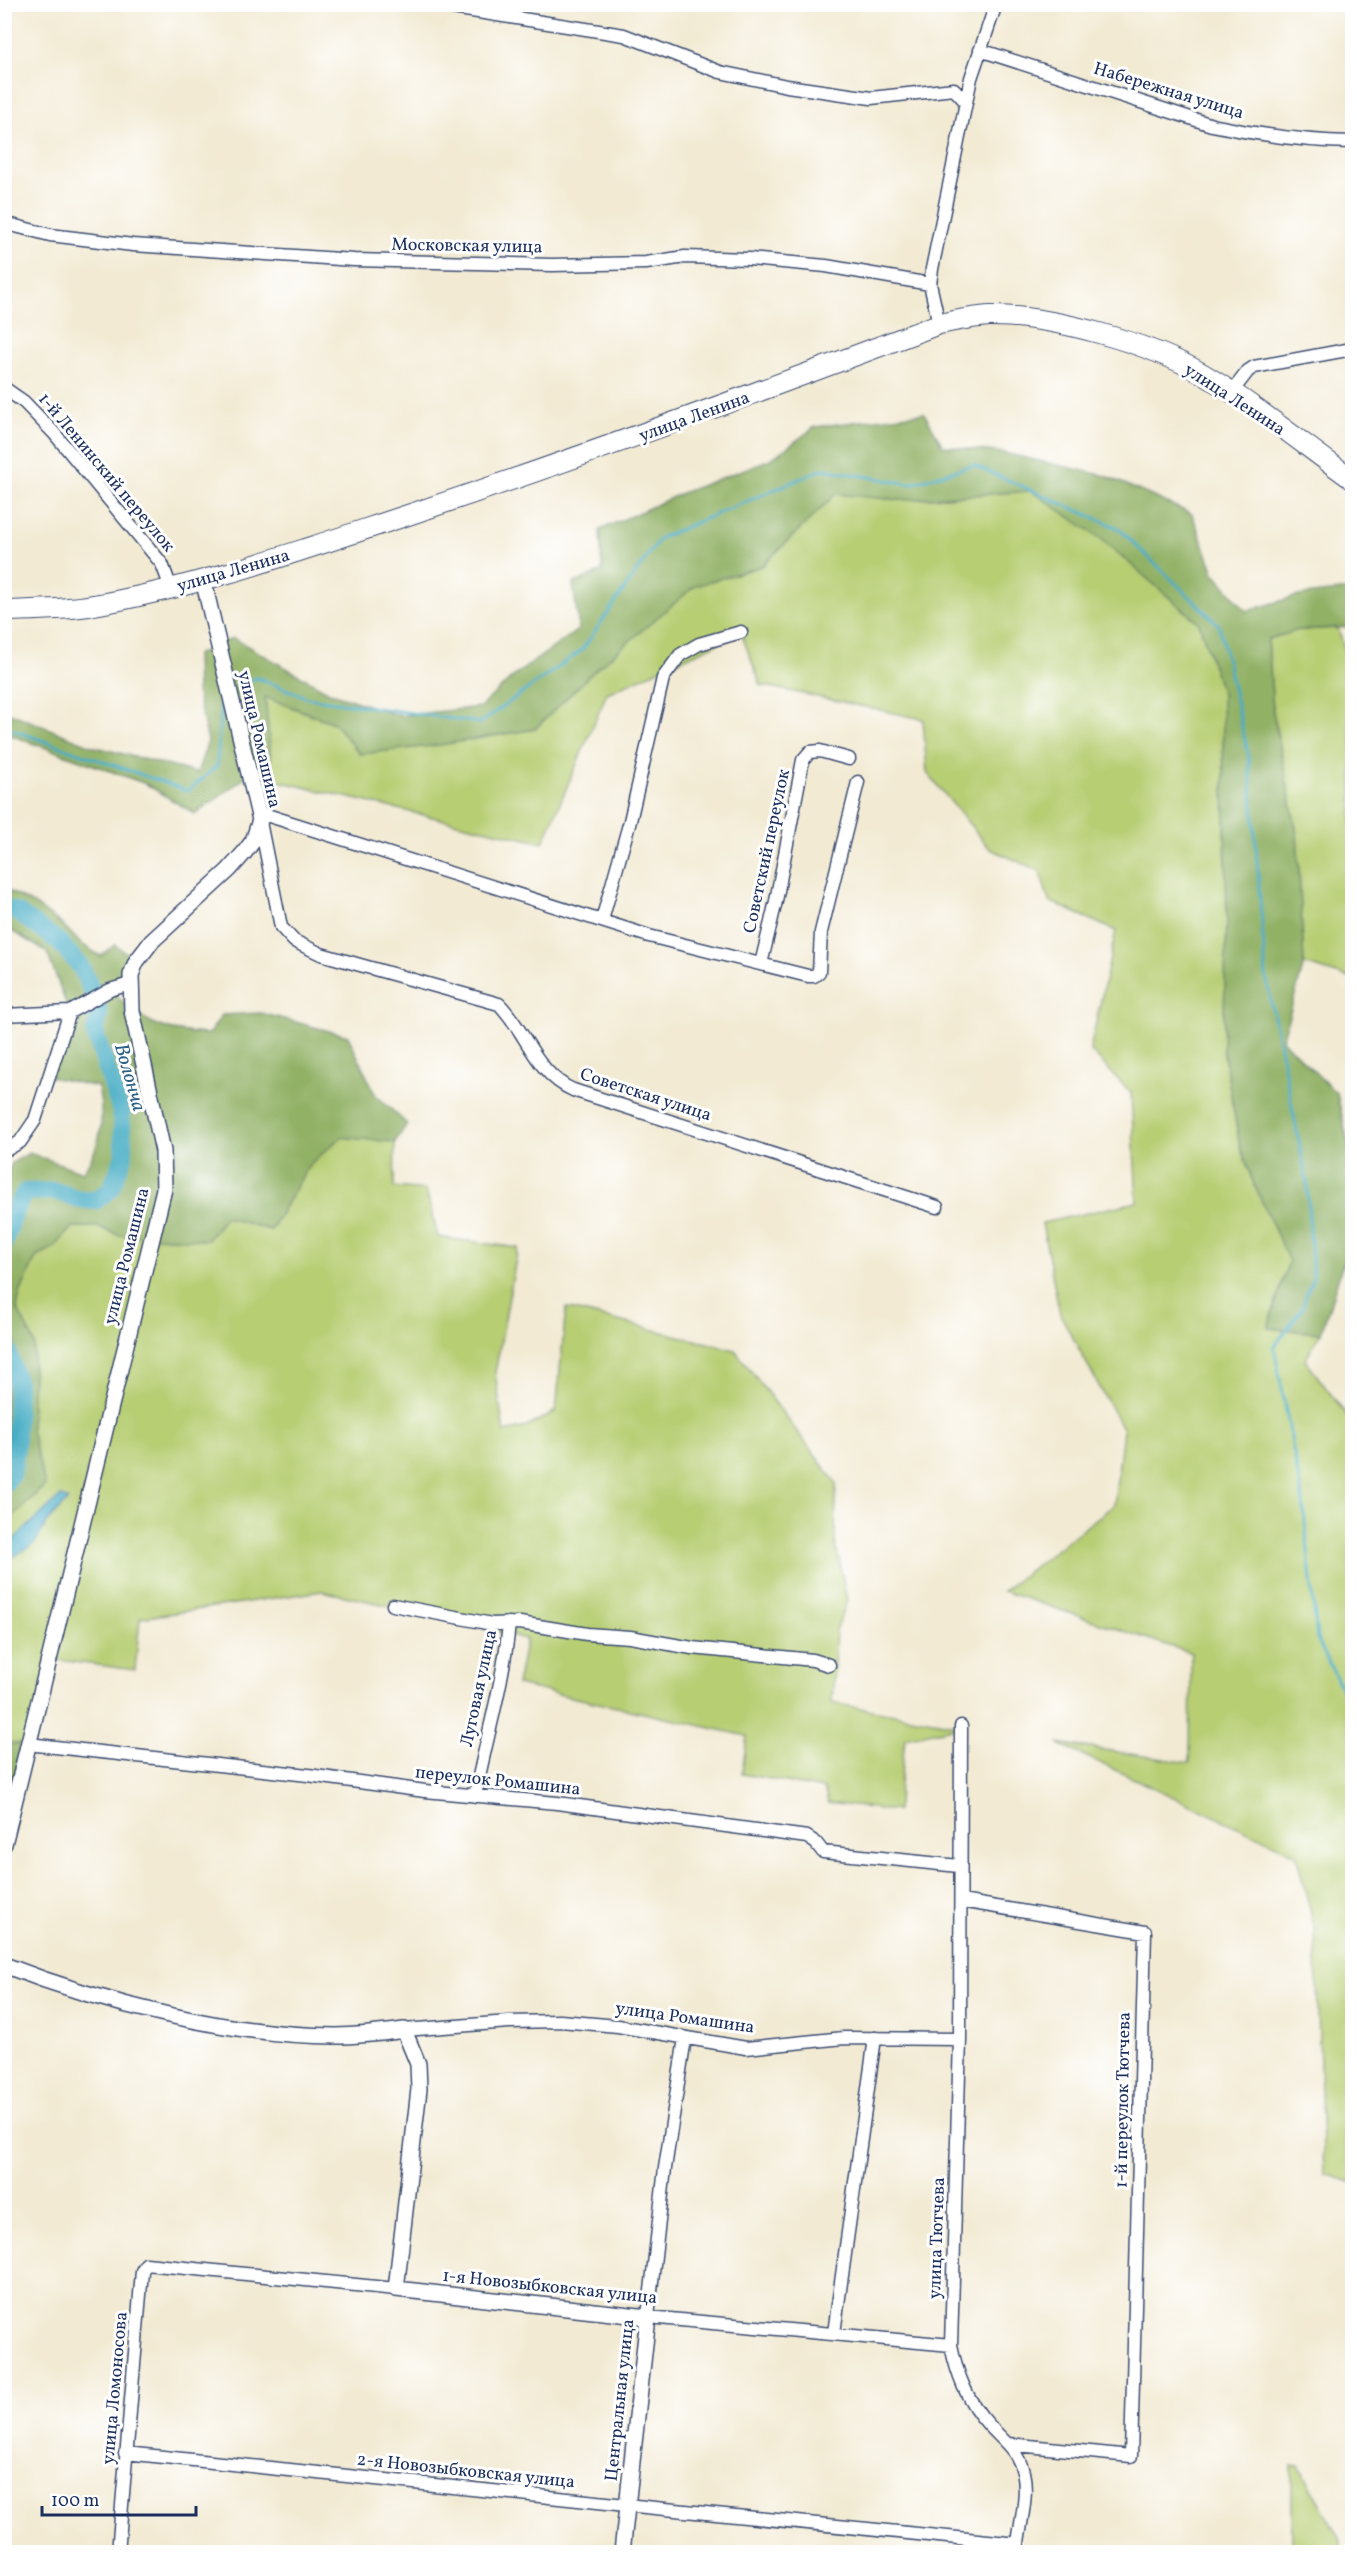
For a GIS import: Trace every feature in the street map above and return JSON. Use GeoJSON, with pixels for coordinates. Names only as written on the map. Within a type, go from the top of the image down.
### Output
{"type":"FeatureCollection","features":[{"type":"Feature","properties":{"kind":"main road","name":"улица Ленина"},"geometry":{"type":"LineString","coordinates":[[4,611],[86,606],[203,579],[357,531],[640,436],[939,324],[974,318],[1008,317],[1042,321],[1129,343],[1170,358],[1203,374],[1353,479]]}},
{"type":"Feature","properties":{"kind":"street"},"geometry":{"type":"LineString","coordinates":[[427,4],[624,35],[720,72],[787,86],[872,98],[954,88],[966,102]]}},
{"type":"Feature","properties":{"kind":"street"},"geometry":{"type":"LineString","coordinates":[[939,324],[930,284],[966,102],[980,50],[996,4]]}},
{"type":"Feature","properties":{"kind":"street","name":"Набережная улица"},"geometry":{"type":"LineString","coordinates":[[980,50],[1212,125],[1246,133],[1353,142]]}},
{"type":"Feature","properties":{"kind":"street","name":"Московская улица"},"geometry":{"type":"LineString","coordinates":[[4,223],[50,235],[133,245],[354,260],[552,265],[646,263],[685,257],[749,259],[826,266],[930,284]]}},
{"type":"Feature","properties":{"kind":"street"},"geometry":{"type":"LineString","coordinates":[[1231,393],[1248,371],[1254,367],[1353,349]]}},
{"type":"Feature","properties":{"kind":"street","name":"1-й Ленинский переулок"},"geometry":{"type":"LineString","coordinates":[[4,388],[24,402],[54,433],[162,564],[171,588]]}},
{"type":"Feature","properties":{"kind":"street","name":"улица Ромашина"},"geometry":{"type":"LineString","coordinates":[[4,1844],[164,1189],[163,1151],[132,1011],[130,984],[136,962],[142,953],[171,922],[237,862],[253,841],[259,816],[203,579]]}},
{"type":"Feature","properties":{"kind":"street"},"geometry":{"type":"LineString","coordinates":[[602,920],[633,809],[663,678],[680,655],[699,644],[741,632]]}},
{"type":"Feature","properties":{"kind":"street","name":"Советский переулок"},"geometry":{"type":"LineString","coordinates":[[761,964],[776,901],[803,760],[810,752],[820,751],[849,759]]}},
{"type":"Feature","properties":{"kind":"street"},"geometry":{"type":"LineString","coordinates":[[259,816],[649,936],[814,976],[819,972],[820,932],[858,782]]}},
{"type":"Feature","properties":{"kind":"street","name":"Советская улица"},"geometry":{"type":"LineString","coordinates":[[259,816],[281,927],[294,941],[321,954],[499,1004],[547,1074],[573,1090],[937,1207]]}},
{"type":"Feature","properties":{"kind":"street"},"geometry":{"type":"LineString","coordinates":[[4,1015],[69,1012],[95,997],[130,984]]}},
{"type":"Feature","properties":{"kind":"street"},"geometry":{"type":"LineString","coordinates":[[4,1151],[20,1142],[35,1119],[69,1012]]}},
{"type":"Feature","properties":{"kind":"street"},"geometry":{"type":"LineString","coordinates":[[393,1605],[492,1624],[509,1623],[587,1634],[630,1637],[692,1648],[813,1660],[829,1665]]}},
{"type":"Feature","properties":{"kind":"street","name":"Луговая улица"},"geometry":{"type":"LineString","coordinates":[[475,1796],[481,1760],[495,1712],[509,1623]]}},
{"type":"Feature","properties":{"kind":"street","name":"улица Тютчева"},"geometry":{"type":"LineString","coordinates":[[961,1726],[960,2039],[951,2345],[957,2373],[970,2401],[988,2425],[1018,2457],[1024,2475],[1018,2548]]}},
{"type":"Feature","properties":{"kind":"street","name":"переулок Ромашина"},"geometry":{"type":"LineString","coordinates":[[28,1744],[144,1755],[475,1796],[557,1803],[807,1838],[816,1843],[823,1852],[959,1866]]}},
{"type":"Feature","properties":{"kind":"street","name":"1-й переулок Тютчева"},"geometry":{"type":"LineString","coordinates":[[961,1901],[1145,1932],[1131,2456],[1008,2444]]}},
{"type":"Feature","properties":{"kind":"street"},"geometry":{"type":"LineString","coordinates":[[4,1965],[51,1983],[161,2013],[214,2024],[336,2036],[404,2030],[418,2064],[419,2089],[396,2289]]}},
{"type":"Feature","properties":{"kind":"street","name":"улица Ромашина"},"geometry":{"type":"LineString","coordinates":[[404,2030],[509,2022],[560,2021],[618,2026],[746,2048],[844,2038],[960,2039]]}},
{"type":"Feature","properties":{"kind":"street","name":"Центральная улица"},"geometry":{"type":"LineString","coordinates":[[622,2553],[665,2168],[685,2038]]}},
{"type":"Feature","properties":{"kind":"street"},"geometry":{"type":"LineString","coordinates":[[834,2333],[875,2038]]}},
{"type":"Feature","properties":{"kind":"street","name":"1-я Новозыбковская улица"},"geometry":{"type":"LineString","coordinates":[[146,2264],[648,2317],[951,2345]]}},
{"type":"Feature","properties":{"kind":"street","name":"улица Ломоносова"},"geometry":{"type":"LineString","coordinates":[[118,2553],[142,2271],[146,2264]]}},
{"type":"Feature","properties":{"kind":"street","name":"2-я Новозыбковская улица"},"geometry":{"type":"LineString","coordinates":[[125,2453],[1018,2548]]}},
{"type":"Feature","properties":{"kind":"green space"},"geometry":{"type":"Polygon","coordinates":[[[924,413],[943,446],[1004,453],[1106,476],[1192,514],[1214,573],[1246,611],[1298,596],[1352,589],[1352,627],[1299,630],[1268,639],[1273,711],[1297,834],[1304,964],[1282,1040],[1337,1094],[1352,1160],[1352,1235],[1321,1333],[1268,1328],[1289,1261],[1253,1182],[1240,1146],[1223,1049],[1227,917],[1222,693],[1199,623],[1100,538],[1031,491],[899,500],[836,494],[762,566],[695,586],[596,669],[535,729],[440,745],[360,754],[334,723],[265,697],[271,759],[195,814],[146,784],[5,733],[5,711],[92,746],[197,773],[208,741],[197,694],[196,655],[233,638],[331,693],[400,716],[480,707],[515,675],[579,629],[573,584],[602,571],[600,530],[682,493],[771,459],[815,427],[924,413]]]}},
{"type":"Feature","properties":{"kind":"green space"},"geometry":{"type":"Polygon","coordinates":[[[1031,491],[1100,537],[1199,623],[1222,693],[1227,917],[1223,1049],[1240,1146],[1253,1182],[1289,1261],[1268,1328],[1321,1333],[1305,1360],[1352,1422],[1352,2182],[1324,2174],[1315,1929],[1296,1854],[1057,1743],[1190,1763],[1191,1653],[1003,1591],[1114,1505],[1123,1430],[1060,1314],[1042,1223],[1137,1202],[1131,1093],[1090,1050],[1116,931],[1049,901],[1040,871],[990,849],[927,773],[923,719],[761,685],[741,633],[607,693],[543,843],[265,778],[256,771],[271,759],[265,697],[334,723],[360,754],[535,729],[596,669],[695,585],[762,566],[836,493],[899,500],[1031,491]]]}},
{"type":"Feature","properties":{"kind":"green space"},"geometry":{"type":"Polygon","coordinates":[[[1338,628],[1348,660],[1352,662],[1352,964],[1350,978],[1304,964],[1297,834],[1273,711],[1268,639],[1299,630],[1338,628]]]}},
{"type":"Feature","properties":{"kind":"green space"},"geometry":{"type":"Polygon","coordinates":[[[5,889],[35,905],[63,925],[80,943],[100,956],[115,945],[131,956],[110,990],[134,1011],[155,1024],[178,1031],[209,1034],[222,1015],[261,1013],[348,1036],[375,1094],[407,1124],[395,1142],[341,1137],[309,1165],[271,1230],[225,1217],[208,1240],[119,1235],[98,1227],[72,1227],[56,1246],[36,1257],[20,1293],[17,1308],[34,1342],[31,1430],[45,1485],[5,1525],[5,1180],[12,1163],[29,1153],[83,1172],[98,1142],[101,1110],[98,1087],[50,1077],[69,1012],[47,952],[5,927],[5,889]]]}},
{"type":"Feature","properties":{"kind":"green space"},"geometry":{"type":"Polygon","coordinates":[[[341,1137],[395,1142],[394,1187],[426,1190],[438,1237],[518,1248],[495,1373],[504,1432],[527,1427],[556,1411],[566,1308],[735,1350],[836,1483],[835,1541],[847,1600],[836,1631],[832,1703],[961,1726],[905,1738],[897,1811],[828,1803],[824,1789],[742,1774],[747,1736],[517,1685],[526,1639],[322,1591],[140,1618],[135,1670],[51,1659],[28,1744],[5,1743],[5,1562],[35,1543],[47,1522],[68,1500],[61,1496],[5,1547],[5,1525],[45,1485],[31,1430],[34,1342],[17,1308],[20,1293],[36,1257],[56,1246],[71,1227],[98,1227],[119,1235],[207,1240],[225,1217],[271,1230],[309,1165],[341,1137]]]}},
{"type":"Feature","properties":{"kind":"green space"},"geometry":{"type":"Polygon","coordinates":[[[5,1743],[28,1744],[5,1844],[5,1743]]]}},
{"type":"Feature","properties":{"kind":"green space"},"geometry":{"type":"Polygon","coordinates":[[[1292,2465],[1299,2466],[1340,2540],[1340,2552],[1292,2552],[1292,2465]]]}},
{"type":"Feature","properties":{"kind":"water"},"geometry":{"type":"Polygon","coordinates":[[[61,1496],[68,1500],[47,1522],[35,1543],[5,1562],[5,1547],[61,1496]]]}},
{"type":"Feature","properties":{"kind":"waterway"},"geometry":{"type":"LineString","coordinates":[[236,684],[258,678],[308,698],[480,723],[582,650],[660,538],[823,469],[910,484],[973,465],[1118,528],[1219,625],[1249,758],[1266,976],[1307,1182],[1313,1277],[1301,1310],[1274,1347],[1303,1502],[1317,1639],[1352,1709]]}},
{"type":"Feature","properties":{"kind":"waterway"},"geometry":{"type":"LineString","coordinates":[[4,727],[188,791],[217,766],[222,688]]}},
{"type":"Feature","properties":{"kind":"waterway","name":"Волонча"},"geometry":{"type":"LineString","coordinates":[[4,908],[17,912],[59,942],[81,967],[99,1012],[95,1033],[121,1112],[124,1156],[111,1189],[95,1201],[79,1199],[55,1191],[25,1192],[16,1208],[4,1243]]}},
{"type":"Feature","properties":{"kind":"waterway","name":"Волонча"},"geometry":{"type":"LineString","coordinates":[[4,1338],[17,1381],[16,1448],[12,1474],[4,1484]]}}]}
